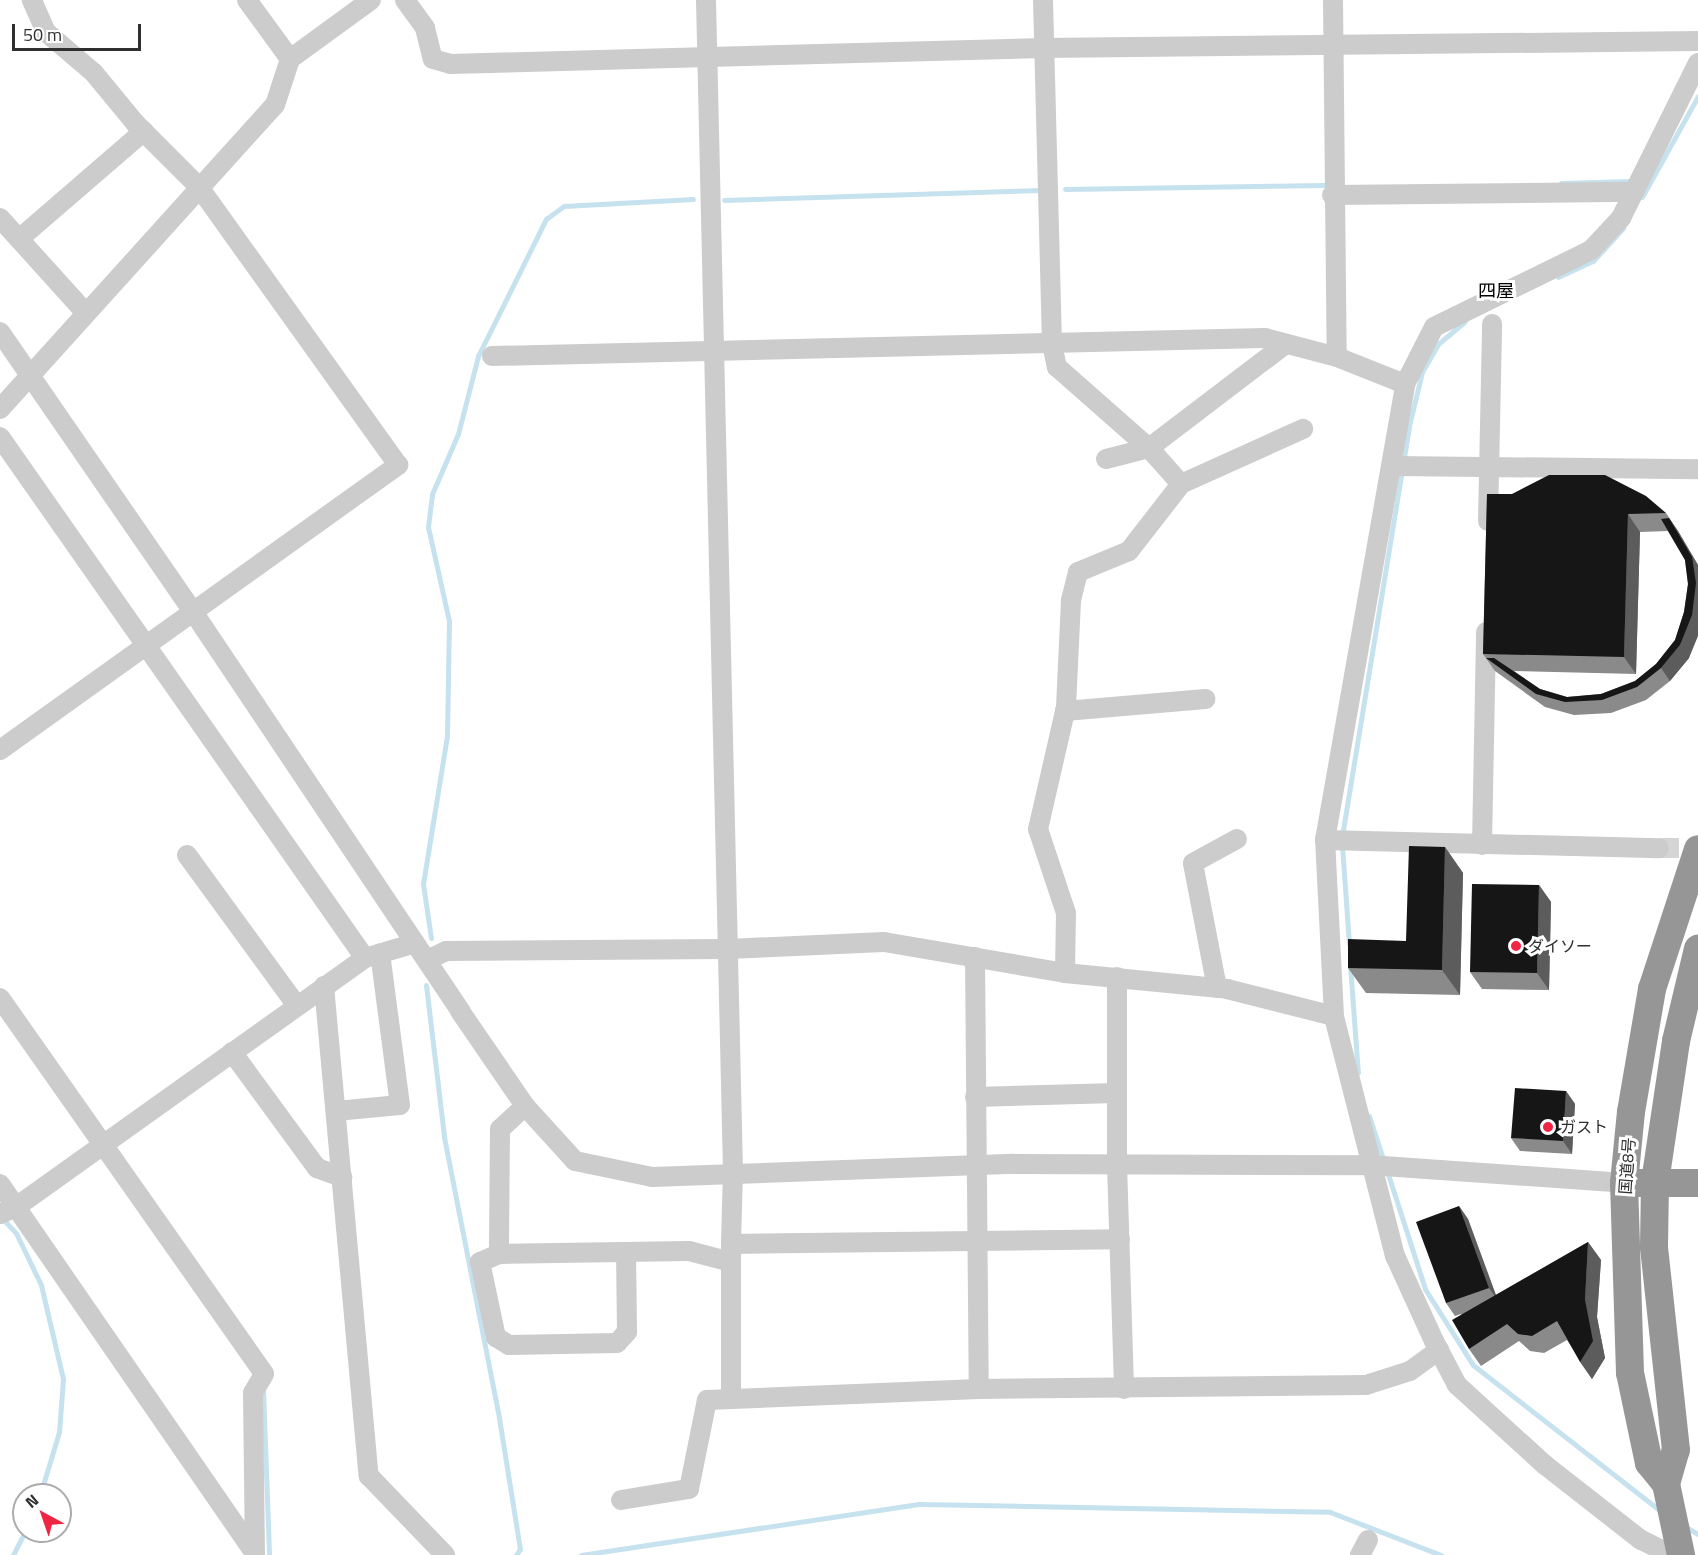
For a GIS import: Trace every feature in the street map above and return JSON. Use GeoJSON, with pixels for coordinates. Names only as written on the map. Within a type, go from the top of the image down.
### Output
{"type":"FeatureCollection","features":[{"type":"Feature","properties":{"kind":"highway","name":"国道8号"},"geometry":{"type":"LineString","coordinates":[[1673,1526],[1649,1463],[1630,1373],[1624,1184],[1631,1112],[1652,989],[1698,849]]}},
{"type":"Feature","properties":{"kind":"highway","name":"国道8号"},"geometry":{"type":"LineString","coordinates":[[1673,1526],[1676,1450],[1654,1247],[1655,1182],[1676,1041],[1698,949]]}},
{"type":"Feature","properties":{"kind":"highway"},"geometry":{"type":"LineString","coordinates":[[1624,1184],[1698,1183]]}},
{"type":"Feature","properties":{"kind":"street"},"geometry":{"type":"LineString","coordinates":[[0,750],[398,465],[200,188],[144,131],[94,73],[46,32],[32,0]]}},
{"type":"Feature","properties":{"kind":"street"},"geometry":{"type":"LineString","coordinates":[[247,0],[290,59]]}},
{"type":"Feature","properties":{"kind":"street"},"geometry":{"type":"LineString","coordinates":[[0,409],[28,374],[275,105],[290,59],[371,0]]}},
{"type":"Feature","properties":{"kind":"street"},"geometry":{"type":"LineString","coordinates":[[405,0],[425,28],[433,58],[450,64],[706,59],[1043,48],[1698,41]]}},
{"type":"Feature","properties":{"kind":"street"},"geometry":{"type":"LineString","coordinates":[[706,0],[712,349],[733,1172],[729,1182],[731,1398]]}},
{"type":"Feature","properties":{"kind":"street"},"geometry":{"type":"LineString","coordinates":[[1043,0],[1052,344],[1057,368],[1149,448],[1181,484]]}},
{"type":"Feature","properties":{"kind":"street"},"geometry":{"type":"LineString","coordinates":[[1333,0],[1332,195],[1337,357]]}},
{"type":"Feature","properties":{"kind":"street"},"geometry":{"type":"LineString","coordinates":[[1673,1526],[1641,1540],[1545,1465],[1457,1384],[1439,1350],[1395,1256],[1334,1017],[1325,840],[1394,466],[1406,384],[1434,327],[1591,250],[1621,218],[1698,63]]}},
{"type":"Feature","properties":{"kind":"street"},"geometry":{"type":"LineString","coordinates":[[19,239],[144,131]]}},
{"type":"Feature","properties":{"kind":"street"},"geometry":{"type":"LineString","coordinates":[[1332,195],[1634,192]]}},
{"type":"Feature","properties":{"kind":"street"},"geometry":{"type":"LineString","coordinates":[[0,218],[85,312]]}},
{"type":"Feature","properties":{"kind":"street"},"geometry":{"type":"LineString","coordinates":[[1488,538],[1492,324]]}},
{"type":"Feature","properties":{"kind":"street"},"geometry":{"type":"LineString","coordinates":[[0,332],[194,613],[525,1106],[575,1161],[652,1177],[733,1172],[975,1165],[1372,1165],[1624,1184]]}},
{"type":"Feature","properties":{"kind":"street"},"geometry":{"type":"LineString","coordinates":[[492,356],[712,349],[1265,338],[1284,345],[1337,357],[1406,384]]}},
{"type":"Feature","properties":{"kind":"street"},"geometry":{"type":"LineString","coordinates":[[1106,459],[1149,448],[1284,345]]}},
{"type":"Feature","properties":{"kind":"street"},"geometry":{"type":"LineString","coordinates":[[1065,973],[1066,913],[1038,829],[1065,711],[1071,601],[1078,572],[1129,551],[1181,484],[1303,429]]}},
{"type":"Feature","properties":{"kind":"street"},"geometry":{"type":"LineString","coordinates":[[0,437],[145,646],[373,956],[400,1105],[336,1112]]}},
{"type":"Feature","properties":{"kind":"street"},"geometry":{"type":"LineString","coordinates":[[1394,466],[1698,469]]}},
{"type":"Feature","properties":{"kind":"street"},"geometry":{"type":"LineString","coordinates":[[1482,845],[1487,609]]}},
{"type":"Feature","properties":{"kind":"street"},"geometry":{"type":"LineString","coordinates":[[1065,711],[1205,699]]}},
{"type":"Feature","properties":{"kind":"street"},"geometry":{"type":"LineString","coordinates":[[1217,988],[1193,863],[1237,839]]}},
{"type":"Feature","properties":{"kind":"street"},"geometry":{"type":"LineString","coordinates":[[1325,840],[1659,848]]}},
{"type":"Feature","properties":{"kind":"street"},"geometry":{"type":"LineString","coordinates":[[187,855],[297,1006]]}},
{"type":"Feature","properties":{"kind":"street"},"geometry":{"type":"LineString","coordinates":[[427,960],[446,951],[728,949],[884,942],[1065,973],[1217,988],[1334,1017]]}},
{"type":"Feature","properties":{"kind":"street"},"geometry":{"type":"LineString","coordinates":[[8,1210],[324,986],[373,956],[415,943]]}},
{"type":"Feature","properties":{"kind":"street"},"geometry":{"type":"LineString","coordinates":[[975,957],[975,1165],[979,1389]]}},
{"type":"Feature","properties":{"kind":"street"},"geometry":{"type":"LineString","coordinates":[[1117,977],[1117,1164],[1124,1389]]}},
{"type":"Feature","properties":{"kind":"street"},"geometry":{"type":"LineString","coordinates":[[324,986],[369,1476],[445,1555]]}},
{"type":"Feature","properties":{"kind":"street"},"geometry":{"type":"LineString","coordinates":[[0,998],[98,1147],[264,1374],[253,1393],[251,1554]]}},
{"type":"Feature","properties":{"kind":"street"},"geometry":{"type":"LineString","coordinates":[[232,1052],[317,1168],[342,1177]]}},
{"type":"Feature","properties":{"kind":"street"},"geometry":{"type":"LineString","coordinates":[[975,1096],[1117,1093]]}},
{"type":"Feature","properties":{"kind":"street"},"geometry":{"type":"LineString","coordinates":[[499,1254],[500,1129],[525,1106]]}},
{"type":"Feature","properties":{"kind":"street"},"geometry":{"type":"LineString","coordinates":[[0,1184],[8,1210],[251,1554]]}},
{"type":"Feature","properties":{"kind":"street"},"geometry":{"type":"LineString","coordinates":[[626,1252],[627,1332],[617,1343],[509,1346],[496,1337],[480,1262],[499,1254],[689,1251],[731,1253],[977,1241],[1120,1239]]}},
{"type":"Feature","properties":{"kind":"street"},"geometry":{"type":"LineString","coordinates":[[621,1500],[689,1489],[706,1400],[979,1389],[1366,1385],[1410,1371],[1439,1350]]}},
{"type":"Feature","properties":{"kind":"building"},"geometry":{"type":"Polygon","coordinates":[[[1549,475],[1605,475],[1646,496],[1666,513],[1628,514],[1624,657],[1483,654],[1487,494],[1512,494],[1549,475]]]}},
{"type":"Feature","properties":{"kind":"building"},"geometry":{"type":"Polygon","coordinates":[[[1669,518],[1692,557],[1696,583],[1692,615],[1680,645],[1661,668],[1637,687],[1602,700],[1565,702],[1536,694],[1486,658],[1494,658],[1540,689],[1567,697],[1601,694],[1635,681],[1656,664],[1675,640],[1684,612],[1688,584],[1685,560],[1661,519],[1669,518]]]}},
{"type":"Feature","properties":{"kind":"building"},"geometry":{"type":"Polygon","coordinates":[[[1409,846],[1445,847],[1442,970],[1348,968],[1348,939],[1406,941],[1409,846]]]}},
{"type":"Feature","properties":{"kind":"building","name":"ダイソー"},"geometry":{"type":"Polygon","coordinates":[[[1472,884],[1539,885],[1537,973],[1470,972],[1472,884]]]}},
{"type":"Feature","properties":{"kind":"building","name":"ガスト"},"geometry":{"type":"Polygon","coordinates":[[[1515,1088],[1566,1091],[1563,1141],[1511,1138],[1515,1088]]]}},
{"type":"Feature","properties":{"kind":"building"},"geometry":{"type":"Polygon","coordinates":[[[1459,1206],[1489,1288],[1446,1303],[1416,1222],[1459,1206]]]}},
{"type":"Feature","properties":{"kind":"building"},"geometry":{"type":"Polygon","coordinates":[[[1588,1242],[1585,1300],[1593,1341],[1580,1362],[1557,1321],[1532,1336],[1518,1334],[1507,1324],[1469,1349],[1452,1320],[1588,1242]]]}},
{"type":"Feature","properties":{"kind":"waterway"},"geometry":{"type":"LineString","coordinates":[[1642,197],[1698,96]]}},
{"type":"Feature","properties":{"kind":"waterway"},"geometry":{"type":"LineString","coordinates":[[1561,183],[1632,181]]}},
{"type":"Feature","properties":{"kind":"waterway"},"geometry":{"type":"LineString","coordinates":[[1065,189],[1327,185]]}},
{"type":"Feature","properties":{"kind":"waterway"},"geometry":{"type":"LineString","coordinates":[[724,200],[1041,190]]}},
{"type":"Feature","properties":{"kind":"waterway"},"geometry":{"type":"LineString","coordinates":[[431,938],[423,884],[447,735],[449,621],[428,527],[432,494],[458,434],[478,356],[546,219],[564,206],[693,199]]}},
{"type":"Feature","properties":{"kind":"waterway"},"geometry":{"type":"LineString","coordinates":[[1558,277],[1593,261],[1623,228]]}},
{"type":"Feature","properties":{"kind":"waterway"},"geometry":{"type":"LineString","coordinates":[[1342,836],[1409,426],[1422,372],[1438,344],[1465,321]]}},
{"type":"Feature","properties":{"kind":"waterway"},"geometry":{"type":"LineString","coordinates":[[1342,846],[1349,944]]}},
{"type":"Feature","properties":{"kind":"waterway"},"geometry":{"type":"LineString","coordinates":[[1350,965],[1358,1073]]}},
{"type":"Feature","properties":{"kind":"waterway"},"geometry":{"type":"LineString","coordinates":[[426,985],[444,1137],[499,1418],[520,1549],[516,1555]]}},
{"type":"Feature","properties":{"kind":"waterway"},"geometry":{"type":"LineString","coordinates":[[1369,1116],[1384,1162]]}},
{"type":"Feature","properties":{"kind":"waterway"},"geometry":{"type":"LineString","coordinates":[[1387,1171],[1425,1289],[1473,1365],[1663,1513]]}},
{"type":"Feature","properties":{"kind":"waterway"},"geometry":{"type":"LineString","coordinates":[[1,1217],[16,1233],[41,1285],[63,1379],[59,1432],[44,1483]]}},
{"type":"Feature","properties":{"kind":"waterway"},"geometry":{"type":"LineString","coordinates":[[263,1389],[269,1555]]}},
{"type":"Feature","properties":{"kind":"waterway"},"geometry":{"type":"LineString","coordinates":[[581,1555],[920,1504],[1330,1512],[1441,1555]]}},
{"type":"Feature","properties":{"kind":"waterway"},"geometry":{"type":"LineString","coordinates":[[1684,1526],[1698,1534]]}},
{"type":"Feature","properties":{"kind":"waterway"},"geometry":{"type":"LineString","coordinates":[[13,1555],[19,1543]]}},
{"type":"Feature","properties":{"kind":"tunnel"},"geometry":{"type":"LineString","coordinates":[[1659,848],[1698,848]]}},
{"type":"Feature","properties":{"kind":"place","name":"ダイソー"},"geometry":{"type":"Point","coordinates":[1516,946]}},
{"type":"Feature","properties":{"kind":"place","name":"ガスト"},"geometry":{"type":"Point","coordinates":[1548,1127]}},
{"type":"Feature","properties":{"kind":"district","name":"四屋"},"geometry":{"type":"Point","coordinates":[1496,291]}}]}
